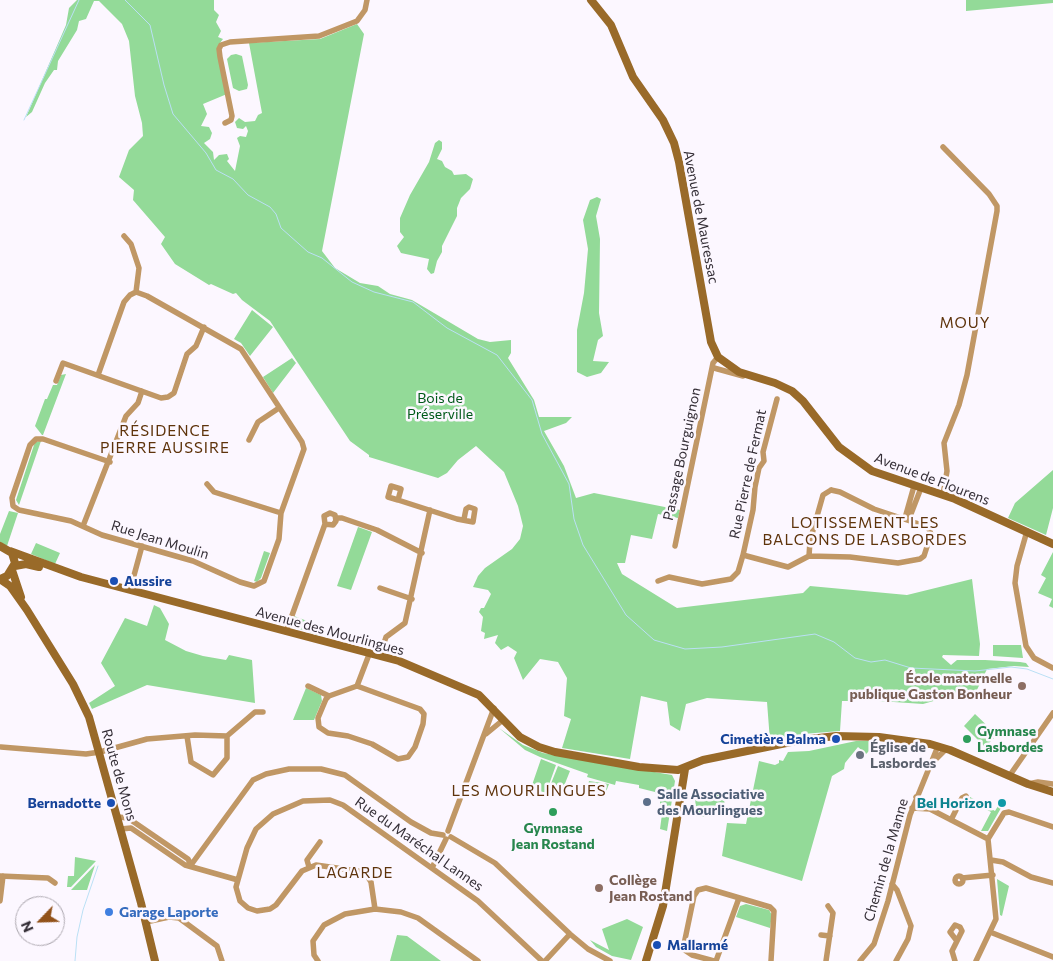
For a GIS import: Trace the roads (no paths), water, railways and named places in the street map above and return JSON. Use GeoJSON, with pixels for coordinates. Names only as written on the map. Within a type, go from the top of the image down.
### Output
{"type":"FeatureCollection","features":[{"type":"Feature","properties":{"kind":"street"},"geometry":{"type":"LineString","coordinates":[[225,122],[231,120],[232,116],[219,50],[222,45],[230,42],[319,36],[357,21],[365,10],[367,0]]}},
{"type":"Feature","properties":{"kind":"street","name":"Avenue de Mauressac"},"geometry":{"type":"LineString","coordinates":[[591,0],[610,25],[633,77],[663,120],[675,148],[710,342],[718,357]]}},
{"type":"Feature","properties":{"kind":"street"},"geometry":{"type":"LineString","coordinates":[[943,147],[989,194],[994,200],[997,211],[967,375],[959,405],[944,443],[947,471],[943,495]]}},
{"type":"Feature","properties":{"kind":"street"},"geometry":{"type":"LineString","coordinates":[[124,236],[129,239],[139,268],[136,292]]}},
{"type":"Feature","properties":{"kind":"street"},"geometry":{"type":"LineString","coordinates":[[98,375],[124,302],[130,295],[136,292],[147,296],[241,349],[279,408],[258,422],[249,440]]}},
{"type":"Feature","properties":{"kind":"street"},"geometry":{"type":"LineString","coordinates":[[56,381],[63,363],[161,398],[172,395],[188,354],[196,346],[204,327]]}},
{"type":"Feature","properties":{"kind":"street"},"geometry":{"type":"LineString","coordinates":[[718,357],[714,361],[714,368],[734,375],[747,376]]}},
{"type":"Feature","properties":{"kind":"street","name":"Avenue de Flourens"},"geometry":{"type":"LineString","coordinates":[[718,357],[728,366],[747,376],[775,383],[792,391],[849,456],[872,471],[943,495],[1053,544]]}},
{"type":"Feature","properties":{"kind":"street","name":"Passage Bourguignon"},"geometry":{"type":"LineString","coordinates":[[675,546],[714,368]]}},
{"type":"Feature","properties":{"kind":"street"},"geometry":{"type":"LineString","coordinates":[[83,526],[94,495],[110,462],[126,416],[138,403],[142,391]]}},
{"type":"Feature","properties":{"kind":"street","name":"Rue Pierre de Fermat"},"geometry":{"type":"LineString","coordinates":[[658,581],[669,578],[702,584],[731,579],[738,572],[753,510],[759,468],[764,461],[763,452],[777,399]]}},
{"type":"Feature","properties":{"kind":"street","name":"Rue Jean Moulin"},"geometry":{"type":"LineString","coordinates":[[110,462],[43,439],[36,439],[30,445],[12,498],[13,506],[19,510],[83,526],[102,535],[193,561],[230,579],[257,586],[265,578],[277,545],[280,513],[304,449],[302,442],[279,408]]}},
{"type":"Feature","properties":{"kind":"street"},"geometry":{"type":"LineString","coordinates":[[207,484],[214,492],[280,513]]}},
{"type":"Feature","properties":{"kind":"street"},"geometry":{"type":"LineString","coordinates":[[907,519],[918,487]]}},
{"type":"Feature","properties":{"kind":"street"},"geometry":{"type":"LineString","coordinates":[[743,555],[788,568],[809,556],[821,555],[903,562],[920,559],[926,552],[930,530],[925,524],[874,509],[835,490],[827,492],[823,496],[810,541],[809,556]]}},
{"type":"Feature","properties":{"kind":"street"},"geometry":{"type":"LineString","coordinates":[[398,500],[457,519],[464,518]]}},
{"type":"Feature","properties":{"kind":"street"},"geometry":{"type":"LineString","coordinates":[[380,655],[386,637],[405,623],[412,599],[430,510]]}},
{"type":"Feature","properties":{"kind":"street"},"geometry":{"type":"LineString","coordinates":[[286,632],[325,524],[323,519],[326,514],[333,514],[336,518],[342,518],[377,530],[422,553]]}},
{"type":"Feature","properties":{"kind":"street"},"geometry":{"type":"LineString","coordinates":[[325,524],[333,525],[336,518]]}},
{"type":"Feature","properties":{"kind":"street"},"geometry":{"type":"LineString","coordinates":[[1027,531],[1017,566],[1016,584],[1026,646],[1030,655],[1053,668]]}},
{"type":"Feature","properties":{"kind":"street","name":"Avenue des Mourlingues"},"geometry":{"type":"LineString","coordinates":[[0,546],[81,577],[380,655],[473,692],[494,708],[520,737],[547,750],[639,768],[682,769]]}},
{"type":"Feature","properties":{"kind":"street"},"geometry":{"type":"LineString","coordinates":[[130,590],[142,546]]}},
{"type":"Feature","properties":{"kind":"street","name":"Route de Mons"},"geometry":{"type":"LineString","coordinates":[[10,551],[14,559],[14,579],[27,610]]}},
{"type":"Feature","properties":{"kind":"street","name":"Avenue des Mourlingues"},"geometry":{"type":"LineString","coordinates":[[13,568],[26,564],[69,576],[81,577]]}},
{"type":"Feature","properties":{"kind":"street"},"geometry":{"type":"LineString","coordinates":[[0,579],[13,568]]}},
{"type":"Feature","properties":{"kind":"street","name":"Route de Mons"},"geometry":{"type":"LineString","coordinates":[[0,579],[10,586],[27,610],[79,695],[91,723],[146,922],[154,961]]}},
{"type":"Feature","properties":{"kind":"street"},"geometry":{"type":"LineString","coordinates":[[380,588],[412,599]]}},
{"type":"Feature","properties":{"kind":"street"},"geometry":{"type":"LineString","coordinates":[[357,686],[370,652]]}},
{"type":"Feature","properties":{"kind":"street"},"geometry":{"type":"LineString","coordinates":[[308,686],[329,696]]}},
{"type":"Feature","properties":{"kind":"street"},"geometry":{"type":"LineString","coordinates":[[357,686],[420,710],[424,714],[423,724],[415,747],[408,757],[398,759],[366,742],[322,730],[319,727],[318,718],[329,696],[357,686]]}},
{"type":"Feature","properties":{"kind":"street"},"geometry":{"type":"LineString","coordinates":[[432,868],[447,835],[494,708]]}},
{"type":"Feature","properties":{"kind":"street"},"geometry":{"type":"LineString","coordinates":[[1,747],[69,753],[100,752],[147,739],[227,736],[255,712],[263,712]]}},
{"type":"Feature","properties":{"kind":"street"},"geometry":{"type":"LineString","coordinates":[[1010,776],[1053,713]]}},
{"type":"Feature","properties":{"kind":"street"},"geometry":{"type":"LineString","coordinates":[[484,736],[503,720]]}},
{"type":"Feature","properties":{"kind":"street"},"geometry":{"type":"LineString","coordinates":[[187,736],[191,762],[213,775],[227,758],[227,736]]}},
{"type":"Feature","properties":{"kind":"street"},"geometry":{"type":"LineString","coordinates":[[682,769],[704,760],[819,737],[879,737],[942,748],[1028,784],[1053,792]]}},
{"type":"Feature","properties":{"kind":"street","name":"Chemin de la Manne"},"geometry":{"type":"LineString","coordinates":[[860,961],[874,944],[890,893],[912,808],[942,748]]}},
{"type":"Feature","properties":{"kind":"street"},"geometry":{"type":"LineString","coordinates":[[191,865],[253,780],[289,769],[321,769],[345,775],[412,822],[431,833],[447,835],[496,863],[570,934],[588,949],[610,961]]}},
{"type":"Feature","properties":{"kind":"street"},"geometry":{"type":"LineString","coordinates":[[641,961],[658,912],[682,769]]}},
{"type":"Feature","properties":{"kind":"street"},"geometry":{"type":"LineString","coordinates":[[646,961],[663,906],[682,769]]}},
{"type":"Feature","properties":{"kind":"street"},"geometry":{"type":"LineString","coordinates":[[1028,784],[1038,782],[1053,784]]}},
{"type":"Feature","properties":{"kind":"street"},"geometry":{"type":"LineString","coordinates":[[951,820],[962,798],[966,796]]}},
{"type":"Feature","properties":{"kind":"street"},"geometry":{"type":"LineString","coordinates":[[916,797],[930,809],[988,839]]}},
{"type":"Feature","properties":{"kind":"street","name":"Rue du Maréchal Lannes"},"geometry":{"type":"LineString","coordinates":[[238,880],[252,835],[260,824],[273,814],[291,805],[318,799],[343,806],[432,868],[490,911],[543,961]]}},
{"type":"Feature","properties":{"kind":"street"},"geometry":{"type":"LineString","coordinates":[[912,808],[930,809]]}},
{"type":"Feature","properties":{"kind":"street"},"geometry":{"type":"LineString","coordinates":[[976,961],[996,919],[988,839],[1004,812],[1053,827]]}},
{"type":"Feature","properties":{"kind":"street"},"geometry":{"type":"LineString","coordinates":[[118,818],[128,818],[188,859],[191,865]]}},
{"type":"Feature","properties":{"kind":"street"},"geometry":{"type":"LineString","coordinates":[[121,829],[131,828],[185,865],[191,865],[238,880],[236,887],[240,900],[253,910],[263,911],[276,905],[300,874],[309,866],[321,865],[365,872],[371,882],[375,909]]}},
{"type":"Feature","properties":{"kind":"street"},"geometry":{"type":"LineString","coordinates":[[309,866],[307,860],[320,842]]}},
{"type":"Feature","properties":{"kind":"street"},"geometry":{"type":"LineString","coordinates":[[991,860],[1003,862],[1031,877],[1053,883]]}},
{"type":"Feature","properties":{"kind":"street"},"geometry":{"type":"LineString","coordinates":[[962,880],[992,875]]}},
{"type":"Feature","properties":{"kind":"street"},"geometry":{"type":"LineString","coordinates":[[0,901],[2,876],[48,878],[55,883]]}},
{"type":"Feature","properties":{"kind":"street"},"geometry":{"type":"LineString","coordinates":[[892,884],[900,897],[911,926],[908,939],[896,961]]}},
{"type":"Feature","properties":{"kind":"street"},"geometry":{"type":"LineString","coordinates":[[739,898],[715,961],[692,955],[683,948],[694,896],[698,890],[706,888],[770,907],[774,911],[771,961]]}},
{"type":"Feature","properties":{"kind":"street"},"geometry":{"type":"LineString","coordinates":[[890,893],[900,897]]}},
{"type":"Feature","properties":{"kind":"street"},"geometry":{"type":"LineString","coordinates":[[826,961],[833,914],[828,906]]}},
{"type":"Feature","properties":{"kind":"street"},"geometry":{"type":"LineString","coordinates":[[318,961],[314,956],[313,941],[324,925],[345,914],[375,909],[401,912],[418,918],[478,961]]}},
{"type":"Feature","properties":{"kind":"street"},"geometry":{"type":"LineString","coordinates":[[146,922],[169,917],[179,918],[217,946],[222,961]]}},
{"type":"Feature","properties":{"kind":"street"},"geometry":{"type":"LineString","coordinates":[[990,932],[1053,957]]}},
{"type":"Feature","properties":{"kind":"street"},"geometry":{"type":"LineString","coordinates":[[543,961],[570,934]]}},
{"type":"Feature","properties":{"kind":"street"},"geometry":{"type":"LineString","coordinates":[[821,935],[830,936]]}},
{"type":"Feature","properties":{"kind":"street"},"geometry":{"type":"LineString","coordinates":[[954,961],[952,951],[957,941]]}},
{"type":"Feature","properties":{"kind":"waterway"},"geometry":{"type":"LineString","coordinates":[[24,120],[79,0]]}},
{"type":"Feature","properties":{"kind":"waterway"},"geometry":{"type":"LineString","coordinates":[[125,0],[150,25],[173,114],[206,153],[216,170],[233,179],[248,195],[270,207],[276,214],[281,228],[308,252],[322,258],[352,282],[374,292],[413,302],[447,328],[497,355],[532,400],[542,434],[569,484],[574,519],[583,545],[626,615],[654,640],[685,649],[722,647],[815,634],[834,642],[855,658],[871,662],[885,660],[911,668],[975,671],[1011,667],[1027,669],[1053,679]]}},
{"type":"Feature","properties":{"kind":"waterway"},"geometry":{"type":"LineString","coordinates":[[75,961],[77,937],[83,910],[98,866]]}},
{"type":"Feature","properties":{"kind":"place","name":"Aussire"},"geometry":{"type":"Point","coordinates":[114,581]}},
{"type":"Feature","properties":{"kind":"place","name":"École maternelle publique Gaston Bonheur"},"geometry":{"type":"Point","coordinates":[1022,686]}},
{"type":"Feature","properties":{"kind":"place","name":"Cimetière Balma"},"geometry":{"type":"Point","coordinates":[836,739]}},
{"type":"Feature","properties":{"kind":"place","name":"Gymnase Lasbordes"},"geometry":{"type":"Point","coordinates":[967,739]}},
{"type":"Feature","properties":{"kind":"place","name":"Église de Lasbordes"},"geometry":{"type":"Point","coordinates":[860,755]}},
{"type":"Feature","properties":{"kind":"place","name":"Salle Associative des Mourlingues"},"geometry":{"type":"Point","coordinates":[647,802]}},
{"type":"Feature","properties":{"kind":"place","name":"Bernadotte"},"geometry":{"type":"Point","coordinates":[111,803]}},
{"type":"Feature","properties":{"kind":"place","name":"Bel Horizon"},"geometry":{"type":"Point","coordinates":[1002,803]}},
{"type":"Feature","properties":{"kind":"place","name":"Gymnase Jean Rostand"},"geometry":{"type":"Point","coordinates":[553,812]}},
{"type":"Feature","properties":{"kind":"place","name":"Collège Jean Rostand"},"geometry":{"type":"Point","coordinates":[599,888]}},
{"type":"Feature","properties":{"kind":"place","name":"Garage Laporte"},"geometry":{"type":"Point","coordinates":[109,912]}},
{"type":"Feature","properties":{"kind":"place","name":"Mallarmé"},"geometry":{"type":"Point","coordinates":[657,945]}},
{"type":"Feature","properties":{"kind":"district","name":"MOUY"},"geometry":{"type":"Point","coordinates":[965,323]}},
{"type":"Feature","properties":{"kind":"district","name":"RÉSIDENCE PIERRE AUSSIRE"},"geometry":{"type":"Point","coordinates":[165,440]}},
{"type":"Feature","properties":{"kind":"district","name":"LOTISSEMENT LES BALCONS DE LASBORDES"},"geometry":{"type":"Point","coordinates":[865,532]}},
{"type":"Feature","properties":{"kind":"district","name":"LES MOURLINGUES"},"geometry":{"type":"Point","coordinates":[529,791]}},
{"type":"Feature","properties":{"kind":"district","name":"LAGARDE"},"geometry":{"type":"Point","coordinates":[355,873]}},
{"type":"Feature","properties":{"kind":"park label","name":"Bois de Préserville"},"geometry":{"type":"Point","coordinates":[440,406]}}]}
